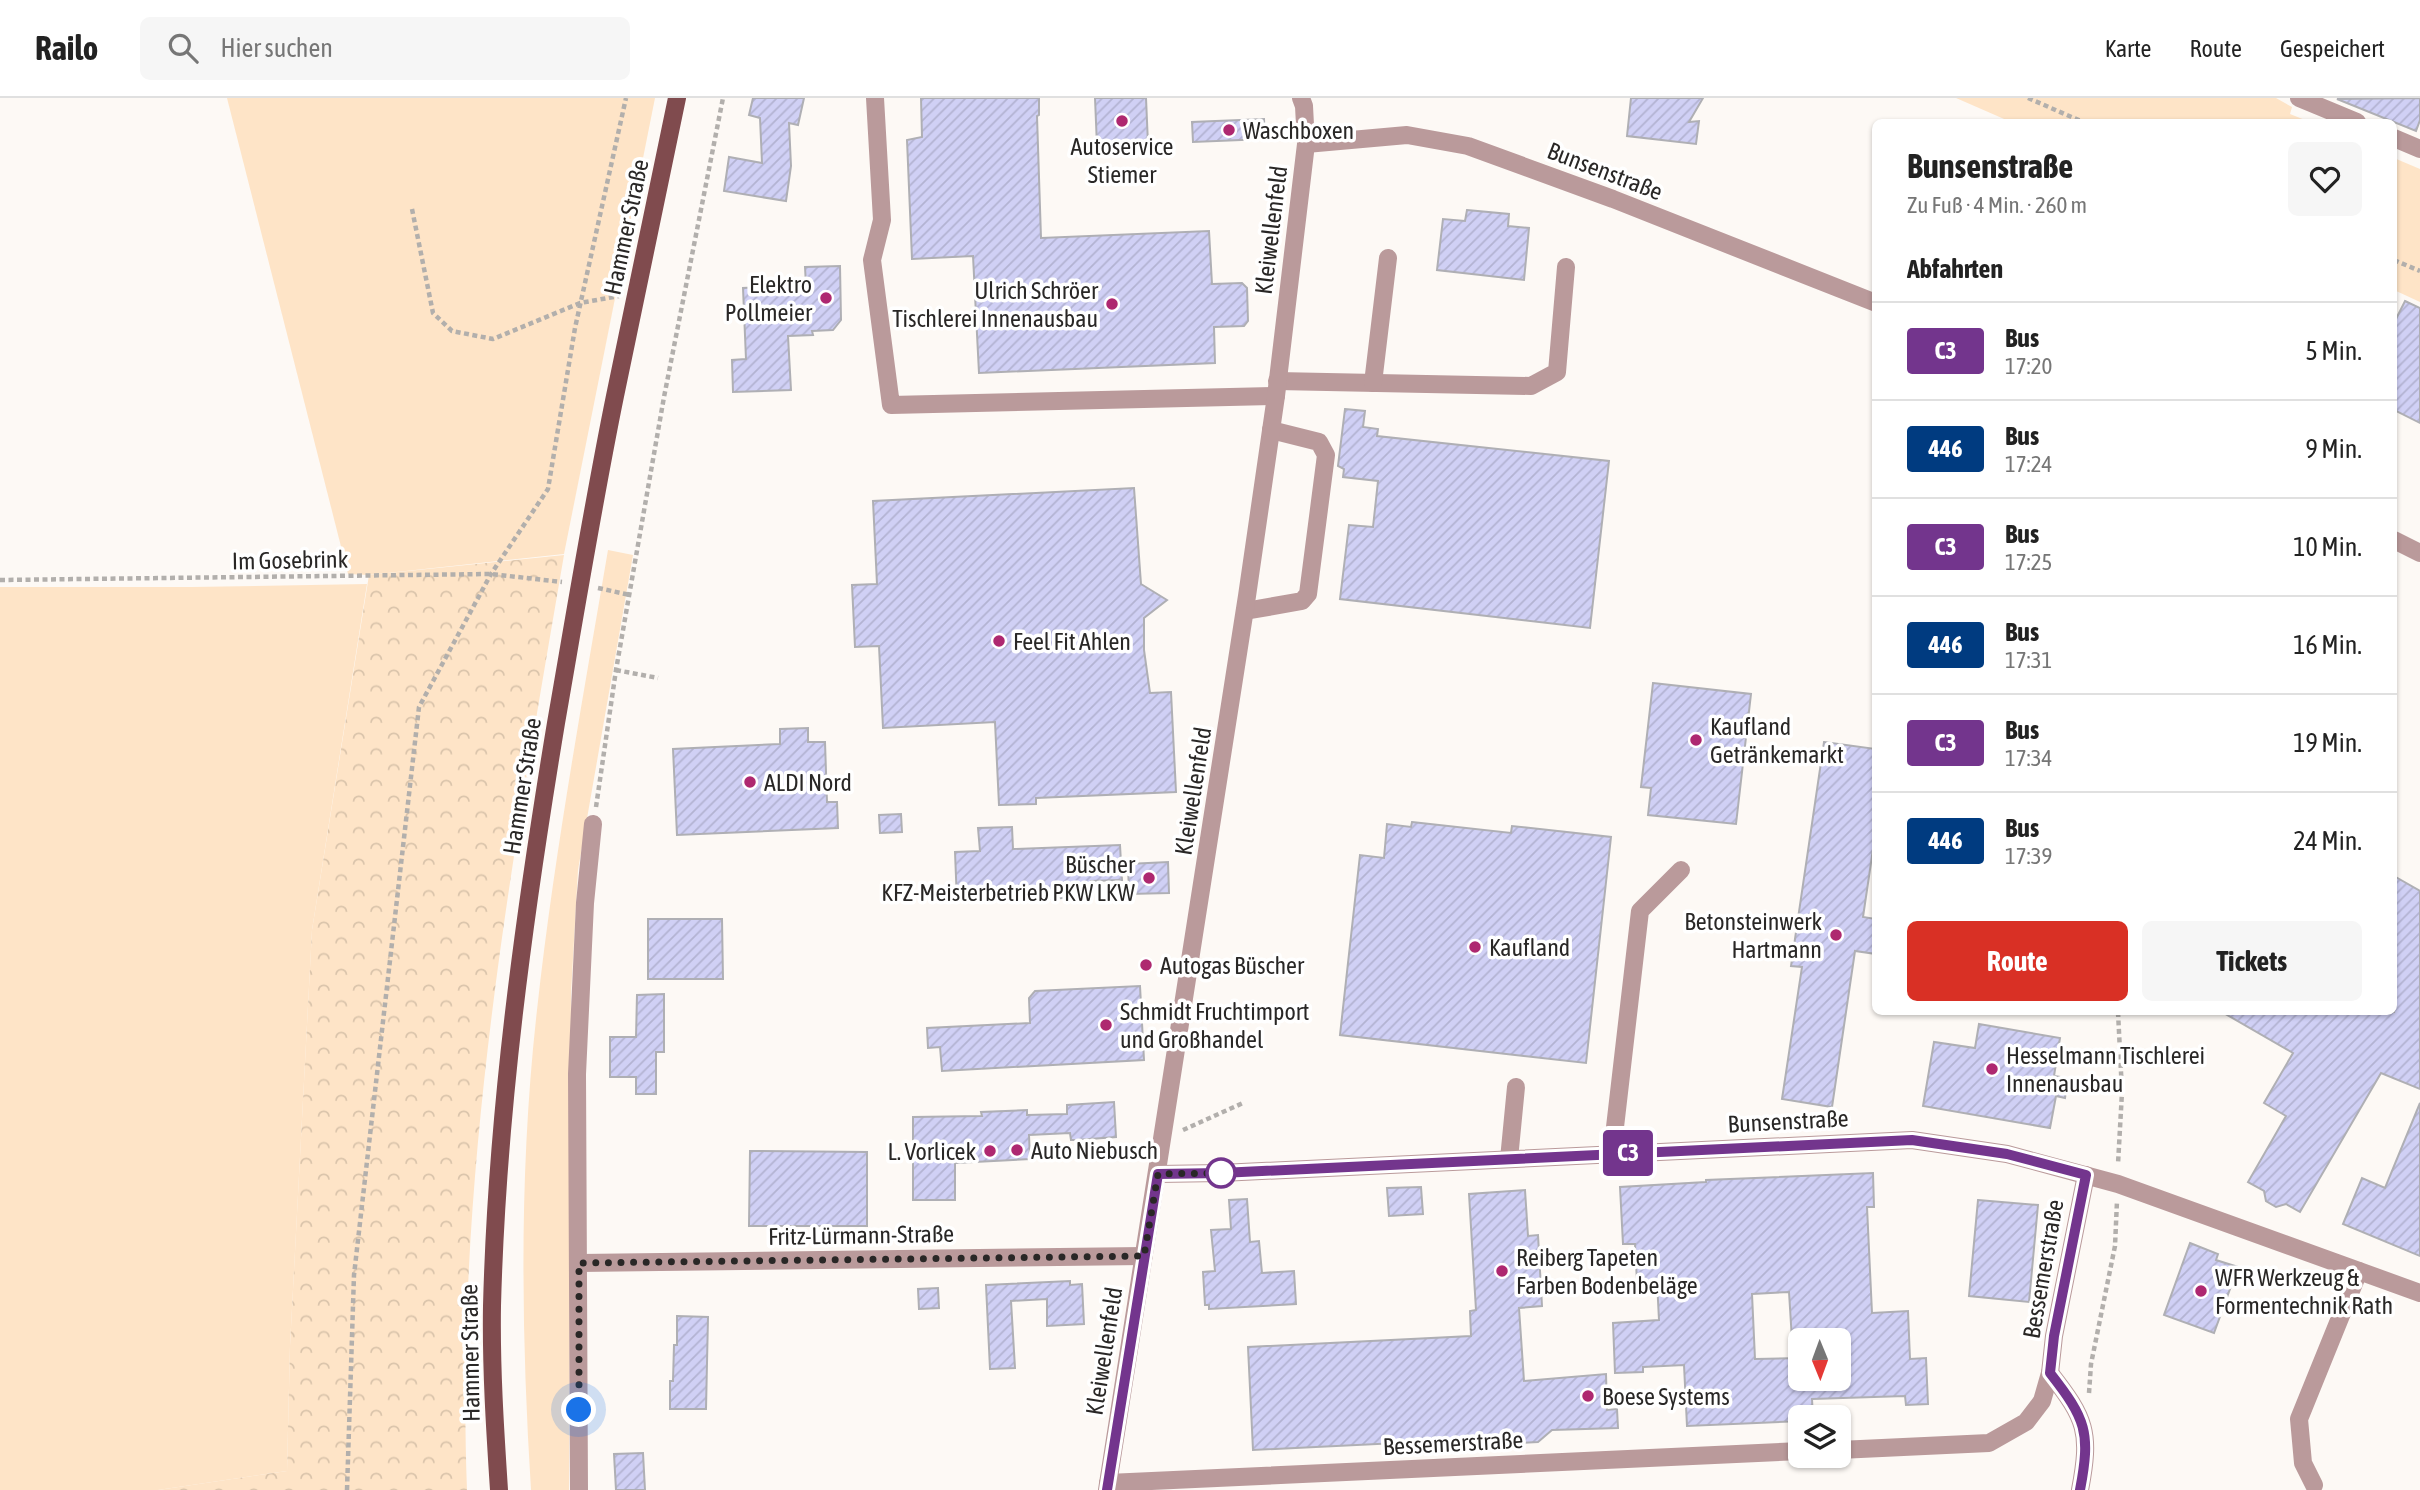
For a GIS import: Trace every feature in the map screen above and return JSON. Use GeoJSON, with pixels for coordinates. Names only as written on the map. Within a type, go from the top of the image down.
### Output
{"type":"FeatureCollection","features":[{"type":"Feature","properties":{"kind":"main road","name":"Hammer Straße"},"geometry":{"type":"LineString","coordinates":[[499,1490],[493,1396],[492,1307],[499,1168],[515,1003],[540,821],[580,584],[677,98]]}},
{"type":"Feature","properties":{"kind":"street"},"geometry":{"type":"LineString","coordinates":[[875,98],[882,220],[872,260],[891,405],[1373,383],[1531,386],[1557,372],[1566,267]]}},
{"type":"Feature","properties":{"kind":"street","name":"Kleiwellenfeld"},"geometry":{"type":"LineString","coordinates":[[1107,1487],[1164,1138],[1271,430],[1306,144],[1304,106],[1301,98]]}},
{"type":"Feature","properties":{"kind":"street"},"geometry":{"type":"LineString","coordinates":[[2299,98],[2350,119]]}},
{"type":"Feature","properties":{"kind":"street","name":"Bunsenstraße"},"geometry":{"type":"LineString","coordinates":[[1306,144],[1406,135],[1468,146],[1613,199],[1872,301]]}},
{"type":"Feature","properties":{"kind":"street"},"geometry":{"type":"LineString","coordinates":[[2397,139],[2420,149]]}},
{"type":"Feature","properties":{"kind":"street"},"geometry":{"type":"LineString","coordinates":[[1373,383],[1388,258]]}},
{"type":"Feature","properties":{"kind":"street"},"geometry":{"type":"LineString","coordinates":[[1245,611],[1302,601],[1308,594],[1326,455],[1318,442],[1271,430]]}},
{"type":"Feature","properties":{"kind":"street"},"geometry":{"type":"LineString","coordinates":[[2397,542],[2420,553]]}},
{"type":"Feature","properties":{"kind":"street"},"geometry":{"type":"LineString","coordinates":[[579,1490],[577,1074],[579,993],[593,824]]}},
{"type":"Feature","properties":{"kind":"street"},"geometry":{"type":"LineString","coordinates":[[1612,1153],[1640,911],[1681,870]]}},
{"type":"Feature","properties":{"kind":"street"},"geometry":{"type":"LineString","coordinates":[[1509,1158],[1516,1087]]}},
{"type":"Feature","properties":{"kind":"street","name":"Bunsenstraße"},"geometry":{"type":"LineString","coordinates":[[1158,1174],[1912,1140],[2007,1154],[2118,1184],[2420,1293]]}},
{"type":"Feature","properties":{"kind":"street","name":"Bessemerstraße"},"geometry":{"type":"LineString","coordinates":[[1851,1449],[1989,1443],[2026,1422],[2042,1401],[2050,1373],[2054,1336],[2086,1175]]}},
{"type":"Feature","properties":{"kind":"street","name":"Fritz-Lürmann-Straße"},"geometry":{"type":"LineString","coordinates":[[579,1263],[1144,1256]]}},
{"type":"Feature","properties":{"kind":"street"},"geometry":{"type":"LineString","coordinates":[[2314,1485],[2303,1463],[2299,1419],[2359,1271]]}},
{"type":"Feature","properties":{"kind":"street","name":"Bessemerstraße"},"geometry":{"type":"LineString","coordinates":[[2050,1373],[2075,1405],[2086,1431]]}},
{"type":"Feature","properties":{"kind":"street"},"geometry":{"type":"LineString","coordinates":[[2080,1490],[2086,1431]]}},
{"type":"Feature","properties":{"kind":"street","name":"Bessemerstraße"},"geometry":{"type":"LineString","coordinates":[[1107,1487],[1788,1452]]}},
{"type":"Feature","properties":{"kind":"path"},"geometry":{"type":"LineString","coordinates":[[347,1490],[354,1275],[419,707],[491,574],[548,489],[580,303],[626,98]]}},
{"type":"Feature","properties":{"kind":"path"},"geometry":{"type":"LineString","coordinates":[[593,824],[616,670],[664,397],[723,98]]}},
{"type":"Feature","properties":{"kind":"path"},"geometry":{"type":"LineString","coordinates":[[2028,98],[2076,119]]}},
{"type":"Feature","properties":{"kind":"path"},"geometry":{"type":"LineString","coordinates":[[412,209],[433,313],[452,331],[493,339],[580,303],[637,293]]}},
{"type":"Feature","properties":{"kind":"path"},"geometry":{"type":"LineString","coordinates":[[2397,261],[2420,271]]}},
{"type":"Feature","properties":{"kind":"path","name":"Im Gosebrink"},"geometry":{"type":"LineString","coordinates":[[0,580],[491,574],[580,584],[630,595]]}},
{"type":"Feature","properties":{"kind":"path"},"geometry":{"type":"LineString","coordinates":[[616,670],[658,678]]}},
{"type":"Feature","properties":{"kind":"path"},"geometry":{"type":"LineString","coordinates":[[2086,1431],[2091,1364],[2115,1246],[2122,1092],[2118,1015]]}},
{"type":"Feature","properties":{"kind":"path"},"geometry":{"type":"LineString","coordinates":[[1164,1138],[1243,1103]]}},
{"type":"Feature","properties":{"kind":"green space"},"geometry":{"type":"Polygon","coordinates":[[[227,98],[655,98],[564,554],[369,575],[348,574],[227,98]]]}},
{"type":"Feature","properties":{"kind":"green space"},"geometry":{"type":"Polygon","coordinates":[[[1956,98],[2276,98],[2292,107],[2290,114],[2302,119],[2004,119],[1956,98]]]}},
{"type":"Feature","properties":{"kind":"green space"},"geometry":{"type":"Polygon","coordinates":[[[2397,159],[2420,169],[2420,302],[2397,291],[2397,159]]]}},
{"type":"Feature","properties":{"kind":"green space"},"geometry":{"type":"Polygon","coordinates":[[[608,550],[633,555],[578,870],[571,993],[569,1490],[531,1490],[525,1370],[524,1250],[531,1070],[560,837],[608,550]]]}},
{"type":"Feature","properties":{"kind":"green space"},"geometry":{"type":"Polygon","coordinates":[[[564,555],[507,904],[478,1137],[466,1372],[467,1490],[158,1490],[287,1471],[290,1346],[312,930],[369,575],[564,555]]]}},
{"type":"Feature","properties":{"kind":"green space"},"geometry":{"type":"Polygon","coordinates":[[[367,584],[312,930],[290,1346],[287,1471],[158,1490],[0,1490],[0,587],[367,584]]]}},
{"type":"Feature","properties":{"kind":"building"},"geometry":{"type":"Polygon","coordinates":[[[753,98],[804,98],[798,125],[789,123],[791,166],[786,201],[724,191],[729,157],[762,163],[760,118],[749,115],[753,98]]]}},
{"type":"Feature","properties":{"kind":"building","name":"Ulrich Schröer Tischlerei Innenausbau"},"geometry":{"type":"Polygon","coordinates":[[[921,98],[1039,98],[1037,116],[1041,238],[1209,231],[1212,284],[1242,283],[1247,288],[1248,321],[1244,326],[1214,327],[1215,363],[979,373],[973,256],[912,259],[907,140],[922,137],[921,98]]]}},
{"type":"Feature","properties":{"kind":"building","name":"Autoservice Stiemer"},"geometry":{"type":"Polygon","coordinates":[[[1095,98],[1146,98],[1148,144],[1097,146],[1095,98]]]}},
{"type":"Feature","properties":{"kind":"building"},"geometry":{"type":"Polygon","coordinates":[[[1631,98],[1703,98],[1689,122],[1699,121],[1696,144],[1627,136],[1631,98]]]}},
{"type":"Feature","properties":{"kind":"building"},"geometry":{"type":"Polygon","coordinates":[[[2420,98],[2420,120],[2416,131],[2397,123],[2397,119],[2386,119],[2337,99],[2420,98]]]}},
{"type":"Feature","properties":{"kind":"building","name":"Waschboxen"},"geometry":{"type":"Polygon","coordinates":[[[1264,119],[1265,139],[1193,142],[1192,122],[1264,119]]]}},
{"type":"Feature","properties":{"kind":"building"},"geometry":{"type":"Polygon","coordinates":[[[1467,210],[1509,214],[1508,226],[1529,228],[1524,280],[1437,270],[1443,219],[1465,221],[1467,210]]]}},
{"type":"Feature","properties":{"kind":"building"},"geometry":{"type":"Polygon","coordinates":[[[840,266],[841,320],[833,330],[812,331],[813,335],[788,336],[791,390],[733,392],[732,360],[746,359],[743,288],[806,285],[805,267],[840,266]]]}},
{"type":"Feature","properties":{"kind":"building"},"geometry":{"type":"Polygon","coordinates":[[[2405,301],[2420,308],[2420,423],[2397,412],[2397,317],[2405,301]]]}},
{"type":"Feature","properties":{"kind":"building"},"geometry":{"type":"Polygon","coordinates":[[[1345,409],[1365,411],[1363,427],[1378,429],[1377,436],[1609,461],[1590,628],[1340,599],[1349,525],[1373,527],[1378,481],[1343,477],[1344,469],[1338,466],[1345,409]]]}},
{"type":"Feature","properties":{"kind":"building","name":"Feel Fit Ahlen"},"geometry":{"type":"Polygon","coordinates":[[[1134,488],[1141,584],[1167,600],[1144,618],[1144,650],[1150,693],[1171,692],[1176,792],[1036,798],[1036,804],[999,805],[995,722],[883,728],[879,646],[855,647],[852,585],[877,584],[873,501],[1134,488]]]}},
{"type":"Feature","properties":{"kind":"building","name":"Kaufland Getränkemarkt"},"geometry":{"type":"Polygon","coordinates":[[[1653,683],[1751,694],[1736,824],[1648,815],[1651,788],[1641,787],[1653,683]]]}},
{"type":"Feature","properties":{"kind":"building","name":"ALDI Nord"},"geometry":{"type":"Polygon","coordinates":[[[808,728],[808,742],[825,742],[827,802],[837,802],[838,828],[677,835],[673,749],[780,744],[780,729],[808,728]]]}},
{"type":"Feature","properties":{"kind":"building","name":"Betonsteinwerk Hartmann"},"geometry":{"type":"Polygon","coordinates":[[[1824,742],[1872,748],[1872,856],[1863,917],[1872,918],[1872,953],[1855,951],[1832,1107],[1782,1099],[1802,967],[1791,966],[1824,742]]]}},
{"type":"Feature","properties":{"kind":"building"},"geometry":{"type":"Polygon","coordinates":[[[901,814],[902,832],[880,833],[879,815],[901,814]]]}},
{"type":"Feature","properties":{"kind":"building","name":"Kaufland"},"geometry":{"type":"Polygon","coordinates":[[[1412,822],[1511,833],[1512,826],[1611,837],[1586,1063],[1340,1035],[1360,855],[1384,858],[1387,824],[1411,827],[1412,822]]]}},
{"type":"Feature","properties":{"kind":"building"},"geometry":{"type":"Polygon","coordinates":[[[1012,827],[1013,849],[1120,845],[1122,880],[1091,881],[1092,897],[957,902],[955,852],[980,851],[978,828],[1012,827]]]}},
{"type":"Feature","properties":{"kind":"building","name":"Büscher KFZ-Meisterbetrieb PKW LKW"},"geometry":{"type":"Polygon","coordinates":[[[1168,862],[1169,893],[1129,894],[1128,864],[1168,862]]]}},
{"type":"Feature","properties":{"kind":"building"},"geometry":{"type":"Polygon","coordinates":[[[2397,878],[2420,891],[2420,1089],[2381,1073],[2300,1212],[2286,1204],[2276,1207],[2266,1201],[2264,1191],[2248,1182],[2286,1116],[2264,1103],[2293,1053],[2227,1015],[2397,1015],[2397,878]]]}},
{"type":"Feature","properties":{"kind":"building"},"geometry":{"type":"Polygon","coordinates":[[[648,919],[722,919],[723,979],[648,979],[648,919]]]}},
{"type":"Feature","properties":{"kind":"building"},"geometry":{"type":"Polygon","coordinates":[[[1140,986],[1144,1060],[942,1071],[940,1047],[928,1048],[927,1028],[1030,1023],[1029,998],[1035,991],[1140,986]]]}},
{"type":"Feature","properties":{"kind":"building"},"geometry":{"type":"Polygon","coordinates":[[[664,994],[664,1052],[656,1052],[656,1094],[636,1094],[636,1077],[610,1077],[610,1037],[636,1037],[637,995],[664,994]]]}},
{"type":"Feature","properties":{"kind":"building","name":"Hesselmann Tischlerei Innenausbau"},"geometry":{"type":"Polygon","coordinates":[[[1979,1024],[2060,1038],[2054,1076],[2068,1078],[2065,1098],[2056,1096],[2050,1128],[1923,1106],[1934,1042],[1975,1048],[1979,1024]]]}},
{"type":"Feature","properties":{"kind":"building"},"geometry":{"type":"Polygon","coordinates":[[[1114,1102],[1116,1137],[1071,1140],[1070,1133],[1029,1135],[1030,1159],[955,1163],[955,1200],[913,1200],[913,1117],[982,1116],[981,1112],[1027,1110],[1027,1115],[1067,1114],[1067,1105],[1114,1102]]]}},
{"type":"Feature","properties":{"kind":"building"},"geometry":{"type":"Polygon","coordinates":[[[2420,1103],[2420,1256],[2343,1224],[2362,1178],[2385,1188],[2420,1103]]]}},
{"type":"Feature","properties":{"kind":"building"},"geometry":{"type":"Polygon","coordinates":[[[750,1151],[867,1152],[867,1226],[749,1226],[750,1151]]]}},
{"type":"Feature","properties":{"kind":"building"},"geometry":{"type":"Polygon","coordinates":[[[1873,1173],[1874,1207],[1867,1207],[1872,1313],[1908,1311],[1910,1359],[1926,1358],[1928,1404],[1906,1405],[1905,1396],[1812,1399],[1812,1405],[1788,1405],[1788,1422],[1687,1426],[1684,1365],[1643,1367],[1643,1372],[1615,1373],[1613,1323],[1659,1320],[1657,1281],[1637,1282],[1635,1244],[1623,1244],[1620,1187],[1873,1173]]]}},
{"type":"Feature","properties":{"kind":"building"},"geometry":{"type":"Polygon","coordinates":[[[1421,1187],[1423,1214],[1389,1216],[1387,1188],[1421,1187]]]}},
{"type":"Feature","properties":{"kind":"building"},"geometry":{"type":"Polygon","coordinates":[[[1525,1190],[1528,1236],[1538,1235],[1542,1306],[1519,1308],[1524,1381],[1606,1374],[1607,1410],[1617,1409],[1618,1428],[1552,1430],[1538,1442],[1479,1445],[1479,1439],[1253,1450],[1248,1347],[1471,1336],[1470,1311],[1476,1310],[1469,1194],[1525,1190]]]}},
{"type":"Feature","properties":{"kind":"building"},"geometry":{"type":"Polygon","coordinates":[[[1247,1199],[1250,1242],[1259,1241],[1262,1273],[1294,1271],[1296,1304],[1209,1309],[1209,1305],[1205,1305],[1203,1272],[1215,1271],[1211,1230],[1231,1229],[1229,1200],[1247,1199]]]}},
{"type":"Feature","properties":{"kind":"building"},"geometry":{"type":"Polygon","coordinates":[[[1978,1200],[2038,1205],[2029,1302],[1969,1296],[1978,1200]]]}},
{"type":"Feature","properties":{"kind":"building","name":"WFR Werkzeug & Formentechnik Rath"},"geometry":{"type":"Polygon","coordinates":[[[2190,1243],[2218,1254],[2216,1260],[2238,1267],[2214,1333],[2164,1315],[2190,1243]]]}},
{"type":"Feature","properties":{"kind":"building"},"geometry":{"type":"Polygon","coordinates":[[[1070,1281],[1070,1285],[1082,1284],[1084,1324],[1047,1326],[1047,1299],[1011,1301],[1015,1368],[990,1369],[986,1285],[1070,1281]]]}},
{"type":"Feature","properties":{"kind":"building"},"geometry":{"type":"Polygon","coordinates":[[[938,1288],[939,1308],[919,1309],[918,1289],[938,1288]]]}},
{"type":"Feature","properties":{"kind":"building"},"geometry":{"type":"Polygon","coordinates":[[[677,1316],[708,1317],[706,1409],[670,1409],[670,1381],[673,1381],[674,1345],[677,1345],[677,1316]]]}},
{"type":"Feature","properties":{"kind":"building"},"geometry":{"type":"Polygon","coordinates":[[[643,1453],[645,1490],[616,1490],[614,1454],[643,1453]]]}},
{"type":"Feature","properties":{"kind":"bus line","name":"C3"},"geometry":{"type":"LineString","coordinates":[[1107,1490],[1158,1174],[1912,1140],[2007,1154],[2086,1175],[2054,1336],[2050,1373],[2075,1405],[2086,1431],[2080,1490]]}},
{"type":"Feature","properties":{"kind":"place","name":"Autoservice Stiemer"},"geometry":{"type":"Point","coordinates":[1122,121]}},
{"type":"Feature","properties":{"kind":"place","name":"Waschboxen"},"geometry":{"type":"Point","coordinates":[1229,130]}},
{"type":"Feature","properties":{"kind":"place","name":"Elektro Pollmeier"},"geometry":{"type":"Point","coordinates":[826,298]}},
{"type":"Feature","properties":{"kind":"place","name":"Ulrich Schröer Tischlerei Innenausbau"},"geometry":{"type":"Point","coordinates":[1112,304]}},
{"type":"Feature","properties":{"kind":"place","name":"Feel Fit Ahlen"},"geometry":{"type":"Point","coordinates":[999,641]}},
{"type":"Feature","properties":{"kind":"place","name":"Kaufland Getränkemarkt"},"geometry":{"type":"Point","coordinates":[1696,740]}},
{"type":"Feature","properties":{"kind":"place","name":"ALDI Nord"},"geometry":{"type":"Point","coordinates":[750,782]}},
{"type":"Feature","properties":{"kind":"place","name":"Büscher KFZ-Meisterbetrieb PKW LKW"},"geometry":{"type":"Point","coordinates":[1149,878]}},
{"type":"Feature","properties":{"kind":"place","name":"Betonsteinwerk Hartmann"},"geometry":{"type":"Point","coordinates":[1836,935]}},
{"type":"Feature","properties":{"kind":"place","name":"Kaufland"},"geometry":{"type":"Point","coordinates":[1475,947]}},
{"type":"Feature","properties":{"kind":"place","name":"Autogas Büscher"},"geometry":{"type":"Point","coordinates":[1146,965]}},
{"type":"Feature","properties":{"kind":"place","name":"Schmidt Fruchtimport und Großhandel"},"geometry":{"type":"Point","coordinates":[1106,1025]}},
{"type":"Feature","properties":{"kind":"place","name":"Hesselmann Tischlerei Innenausbau"},"geometry":{"type":"Point","coordinates":[1992,1069]}},
{"type":"Feature","properties":{"kind":"place","name":"Auto Niebusch"},"geometry":{"type":"Point","coordinates":[1017,1150]}},
{"type":"Feature","properties":{"kind":"place","name":"L. Vorlicek"},"geometry":{"type":"Point","coordinates":[990,1151]}},
{"type":"Feature","properties":{"kind":"place","name":"Reiberg Tapeten Farben Bodenbeläge"},"geometry":{"type":"Point","coordinates":[1502,1271]}},
{"type":"Feature","properties":{"kind":"place","name":"WFR Werkzeug & Formentechnik Rath"},"geometry":{"type":"Point","coordinates":[2201,1291]}},
{"type":"Feature","properties":{"kind":"place","name":"Boese Systems"},"geometry":{"type":"Point","coordinates":[1588,1396]}},
{"type":"Feature","properties":{"kind":"route"},"geometry":{"type":"LineString","coordinates":[[579,1410],[579,1263],[1144,1256],[1158,1174],[1221,1173]]}}]}
